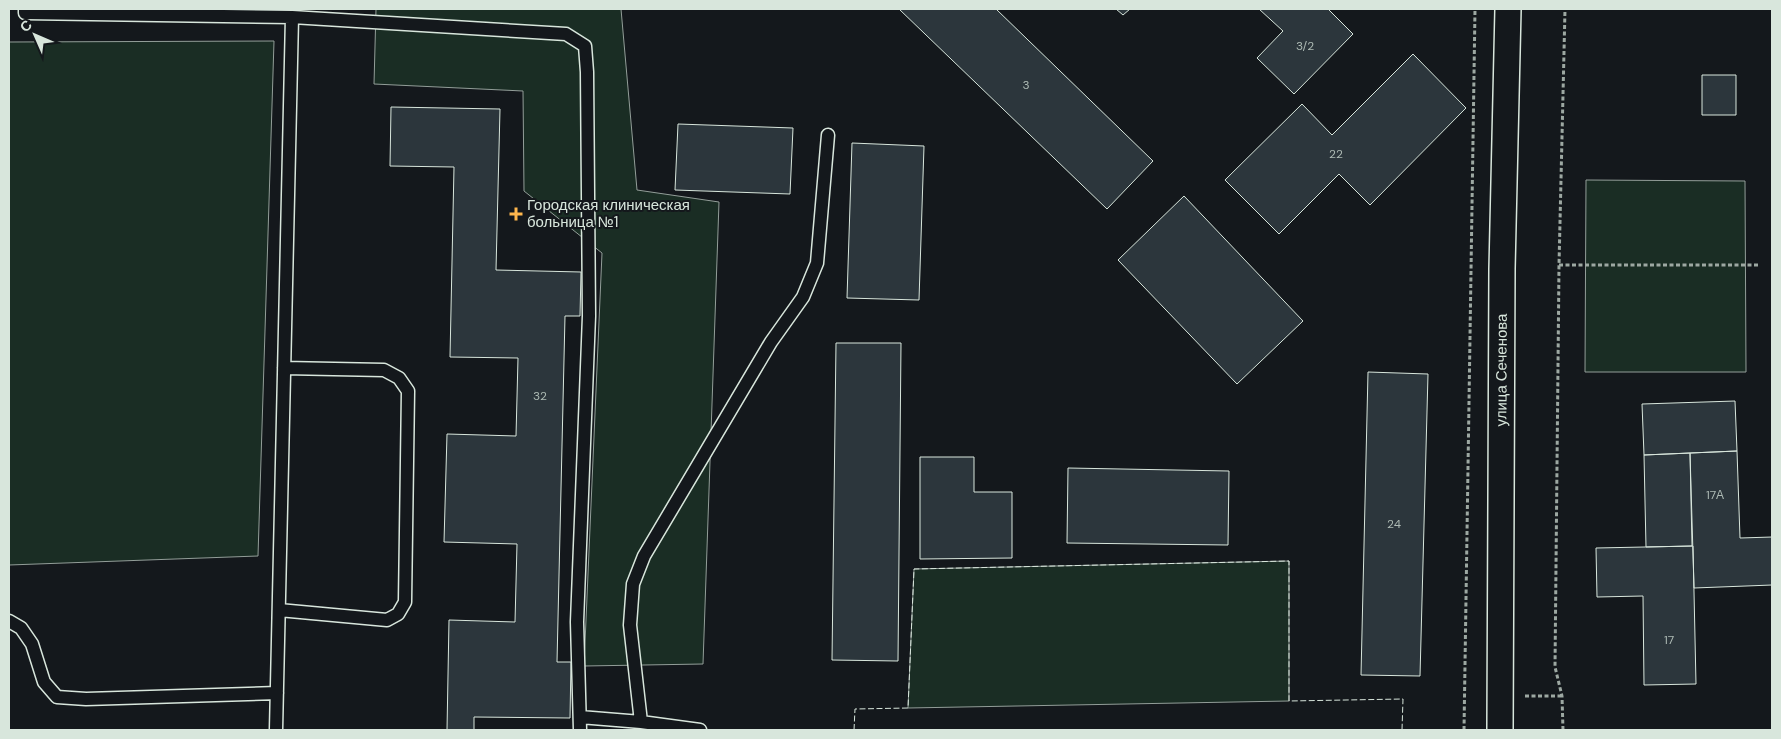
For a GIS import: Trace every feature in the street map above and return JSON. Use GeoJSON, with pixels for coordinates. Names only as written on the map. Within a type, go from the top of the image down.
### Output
{"type":"FeatureCollection","features":[{"type":"Feature","properties":{"kind":"street","name":"улица Сеченова"},"geometry":{"type":"LineString","coordinates":[[1500,730],[1502,279],[1508,9]]}},
{"type":"Feature","properties":{"kind":"lane"},"geometry":{"type":"LineString","coordinates":[[25,9],[25,13],[292,17],[566,34],[585,46],[587,72],[589,316],[577,622],[580,724],[641,722],[700,730]]}},
{"type":"Feature","properties":{"kind":"lane"},"geometry":{"type":"LineString","coordinates":[[276,730],[292,17]]}},
{"type":"Feature","properties":{"kind":"lane"},"geometry":{"type":"LineString","coordinates":[[641,722],[630,625],[633,584],[649,548],[771,342],[803,297],[817,263],[828,135]]}},
{"type":"Feature","properties":{"kind":"lane"},"geometry":{"type":"LineString","coordinates":[[279,610],[387,620],[398,614],[405,602],[408,391],[399,378],[384,370],[284,368]]}},
{"type":"Feature","properties":{"kind":"lane"},"geometry":{"type":"LineString","coordinates":[[9,621],[21,628],[32,644],[44,682],[57,697],[86,699],[277,693]]}},
{"type":"Feature","properties":{"kind":"path"},"geometry":{"type":"LineString","coordinates":[[1464,730],[1474,9]]}},
{"type":"Feature","properties":{"kind":"path"},"geometry":{"type":"LineString","coordinates":[[1563,730],[1562,696],[1555,667],[1559,265],[1565,9]]}},
{"type":"Feature","properties":{"kind":"path"},"geometry":{"type":"LineString","coordinates":[[1559,265],[1758,265]]}},
{"type":"Feature","properties":{"kind":"green space"},"geometry":{"type":"Polygon","coordinates":[[[376,9],[621,9],[637,190],[719,202],[703,664],[584,666],[602,253],[524,191],[523,91],[374,84],[376,9]]]}},
{"type":"Feature","properties":{"kind":"green space"},"geometry":{"type":"Polygon","coordinates":[[[274,41],[258,556],[9,565],[9,42],[274,41]]]}},
{"type":"Feature","properties":{"kind":"green space"},"geometry":{"type":"Polygon","coordinates":[[[1586,180],[1745,181],[1746,372],[1585,372],[1586,180]]]}},
{"type":"Feature","properties":{"kind":"green space"},"geometry":{"type":"Polygon","coordinates":[[[1289,561],[1289,701],[908,708],[914,569],[1289,561]]]}},
{"type":"Feature","properties":{"kind":"building"},"geometry":{"type":"Polygon","coordinates":[[[899,9],[996,9],[1153,161],[1107,209],[899,9]]]}},
{"type":"Feature","properties":{"kind":"building"},"geometry":{"type":"Polygon","coordinates":[[[1116,9],[1130,9],[1123,15],[1116,9]]]}},
{"type":"Feature","properties":{"kind":"building"},"geometry":{"type":"Polygon","coordinates":[[[1259,9],[1328,9],[1353,34],[1294,94],[1257,58],[1283,31],[1259,9]]]}},
{"type":"Feature","properties":{"kind":"building"},"geometry":{"type":"Polygon","coordinates":[[[1413,54],[1466,108],[1370,205],[1339,174],[1279,234],[1225,180],[1302,104],[1332,135],[1413,54]]]}},
{"type":"Feature","properties":{"kind":"building"},"geometry":{"type":"Polygon","coordinates":[[[1702,75],[1736,75],[1736,115],[1702,115],[1702,75]]]}},
{"type":"Feature","properties":{"kind":"building"},"geometry":{"type":"Polygon","coordinates":[[[391,107],[500,109],[496,270],[581,272],[580,316],[565,316],[557,662],[571,662],[570,718],[474,717],[474,730],[447,730],[449,620],[515,622],[517,544],[444,542],[447,434],[516,436],[518,358],[450,357],[454,167],[390,166],[391,107]]]}},
{"type":"Feature","properties":{"kind":"building"},"geometry":{"type":"Polygon","coordinates":[[[678,124],[793,128],[790,194],[675,190],[678,124]]]}},
{"type":"Feature","properties":{"kind":"building"},"geometry":{"type":"Polygon","coordinates":[[[852,143],[924,146],[919,300],[847,298],[852,143]]]}},
{"type":"Feature","properties":{"kind":"building"},"geometry":{"type":"Polygon","coordinates":[[[1184,196],[1303,321],[1237,384],[1118,260],[1184,196]]]}},
{"type":"Feature","properties":{"kind":"building"},"geometry":{"type":"Polygon","coordinates":[[[836,343],[901,343],[898,661],[832,660],[836,343]]]}},
{"type":"Feature","properties":{"kind":"building"},"geometry":{"type":"Polygon","coordinates":[[[1368,372],[1428,374],[1420,676],[1361,675],[1368,372]]]}},
{"type":"Feature","properties":{"kind":"building"},"geometry":{"type":"Polygon","coordinates":[[[1735,401],[1737,451],[1644,455],[1642,404],[1735,401]]]}},
{"type":"Feature","properties":{"kind":"building"},"geometry":{"type":"Polygon","coordinates":[[[1737,451],[1740,538],[1772,537],[1772,585],[1694,588],[1690,453],[1737,451]]]}},
{"type":"Feature","properties":{"kind":"building"},"geometry":{"type":"Polygon","coordinates":[[[1690,453],[1692,546],[1646,547],[1644,455],[1690,453]]]}},
{"type":"Feature","properties":{"kind":"building"},"geometry":{"type":"Polygon","coordinates":[[[920,457],[974,457],[974,492],[1012,492],[1012,558],[920,559],[920,457]]]}},
{"type":"Feature","properties":{"kind":"building"},"geometry":{"type":"Polygon","coordinates":[[[1068,468],[1229,471],[1228,545],[1067,543],[1068,468]]]}},
{"type":"Feature","properties":{"kind":"building"},"geometry":{"type":"Polygon","coordinates":[[[1693,546],[1696,684],[1644,685],[1643,596],[1597,597],[1596,548],[1693,546]]]}},
{"type":"Feature","properties":{"kind":"fence"},"geometry":{"type":"LineString","coordinates":[[854,730],[855,709],[908,708],[914,569],[1289,561],[1289,701],[1403,699],[1402,730]]}},
{"type":"Feature","properties":{"kind":"place","name":"Городская клиническая больница №1"},"geometry":{"type":"Point","coordinates":[516,214]}}]}
